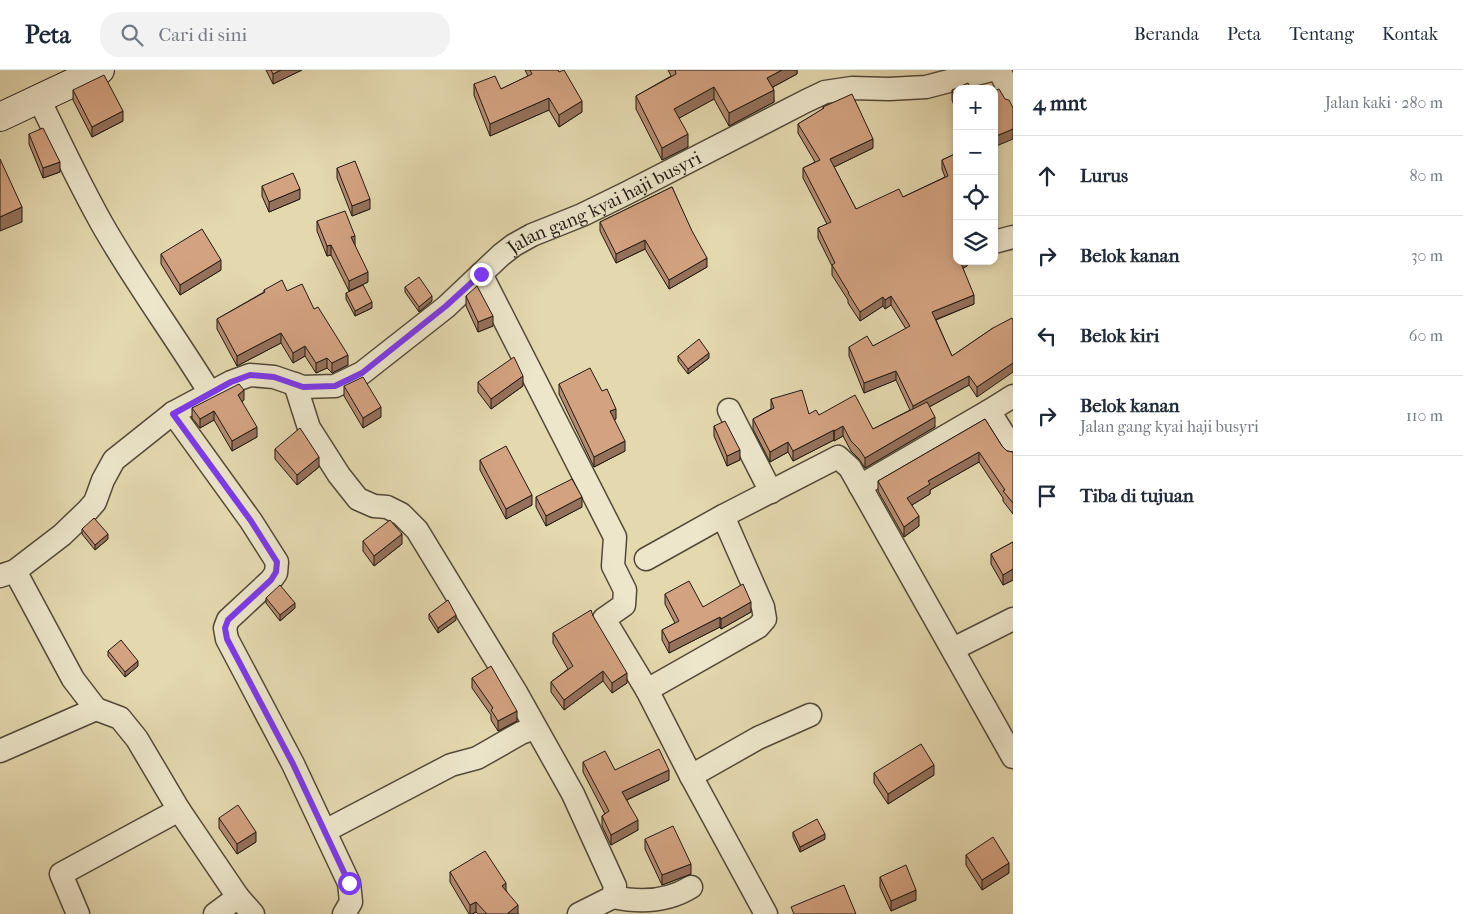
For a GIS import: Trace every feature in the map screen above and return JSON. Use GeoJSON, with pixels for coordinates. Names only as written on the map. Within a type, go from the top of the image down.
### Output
{"type":"FeatureCollection","features":[{"type":"Feature","properties":{"kind":"main road"},"geometry":{"type":"LineString","coordinates":[[0,117],[100,70]]}},
{"type":"Feature","properties":{"kind":"street","name":"Jalan gang kyai haji busyri"},"geometry":{"type":"LineString","coordinates":[[8,574],[62,535],[88,510],[95,502],[103,480],[114,460],[173,414],[231,382],[250,375],[274,377],[303,387],[335,386],[362,373],[446,306],[501,255],[532,235],[582,215],[825,92],[852,88],[926,87],[991,70]]}},
{"type":"Feature","properties":{"kind":"street"},"geometry":{"type":"LineString","coordinates":[[999,70],[1013,98]]}},
{"type":"Feature","properties":{"kind":"street"},"geometry":{"type":"LineString","coordinates":[[39,99],[102,224],[160,317],[189,358],[210,394]]}},
{"type":"Feature","properties":{"kind":"street"},"geometry":{"type":"LineString","coordinates":[[998,241],[1013,236]]}},
{"type":"Feature","properties":{"kind":"street"},"geometry":{"type":"LineString","coordinates":[[481,274],[615,537],[613,566],[625,590],[624,605],[604,619],[647,690],[766,914]]}},
{"type":"Feature","properties":{"kind":"street"},"geometry":{"type":"LineString","coordinates":[[295,384],[309,428],[339,475],[358,499],[374,506],[387,507],[401,514],[417,530],[517,694],[574,794],[615,886],[613,897]]}},
{"type":"Feature","properties":{"kind":"street"},"geometry":{"type":"LineString","coordinates":[[860,486],[1013,396]]}},
{"type":"Feature","properties":{"kind":"street"},"geometry":{"type":"LineString","coordinates":[[729,410],[771,492]]}},
{"type":"Feature","properties":{"kind":"street"},"geometry":{"type":"LineString","coordinates":[[989,411],[1013,449]]}},
{"type":"Feature","properties":{"kind":"street"},"geometry":{"type":"LineString","coordinates":[[173,414],[251,521],[277,562],[276,572],[271,580],[228,620],[225,628],[227,639],[293,764],[349,883],[351,902],[344,914]]}},
{"type":"Feature","properties":{"kind":"street"},"geometry":{"type":"LineString","coordinates":[[646,559],[723,516],[838,457],[850,468],[953,649],[1009,742]]}},
{"type":"Feature","properties":{"kind":"street"},"geometry":{"type":"LineString","coordinates":[[647,690],[758,627],[766,619],[763,607],[723,516]]}},
{"type":"Feature","properties":{"kind":"street"},"geometry":{"type":"LineString","coordinates":[[8,574],[73,679],[96,709],[120,718],[137,739],[179,810],[238,897],[253,914]]}},
{"type":"Feature","properties":{"kind":"street"},"geometry":{"type":"LineString","coordinates":[[953,649],[1013,619]]}},
{"type":"Feature","properties":{"kind":"street"},"geometry":{"type":"LineString","coordinates":[[0,751],[96,709]]}},
{"type":"Feature","properties":{"kind":"street"},"geometry":{"type":"LineString","coordinates":[[691,776],[758,738],[810,715]]}},
{"type":"Feature","properties":{"kind":"street"},"geometry":{"type":"LineString","coordinates":[[325,831],[451,765],[477,758],[521,733],[535,728]]}},
{"type":"Feature","properties":{"kind":"street"},"geometry":{"type":"LineString","coordinates":[[78,914],[61,874],[179,810]]}},
{"type":"Feature","properties":{"kind":"street"},"geometry":{"type":"LineString","coordinates":[[579,914],[613,897],[640,902],[655,901],[681,893],[691,887]]}},
{"type":"Feature","properties":{"kind":"street"},"geometry":{"type":"LineString","coordinates":[[214,914],[238,897]]}},
{"type":"Feature","properties":{"kind":"building"},"geometry":{"type":"Polygon","coordinates":[[[271,70],[281,70],[273,74],[271,70]]]}},
{"type":"Feature","properties":{"kind":"building"},"geometry":{"type":"Polygon","coordinates":[[[530,70],[558,70],[559,72],[564,70],[582,101],[559,115],[549,98],[490,124],[474,84],[495,76],[501,89],[532,74],[530,70]]]}},
{"type":"Feature","properties":{"kind":"building"},"geometry":{"type":"Polygon","coordinates":[[[675,70],[782,70],[767,78],[774,90],[729,113],[714,87],[674,109],[688,134],[662,148],[636,96],[676,74],[675,70]]]}},
{"type":"Feature","properties":{"kind":"building"},"geometry":{"type":"Polygon","coordinates":[[[104,75],[123,111],[92,127],[73,90],[104,75]]]}},
{"type":"Feature","properties":{"kind":"building"},"geometry":{"type":"Polygon","coordinates":[[[998,89],[1005,99],[1009,100],[1013,108],[1013,129],[998,135],[998,130],[998,89]]]}},
{"type":"Feature","properties":{"kind":"building"},"geometry":{"type":"Polygon","coordinates":[[[852,94],[873,139],[830,159],[856,209],[899,189],[903,197],[948,176],[942,160],[953,155],[953,265],[962,265],[974,295],[932,312],[952,356],[993,328],[1012,318],[1013,320],[1013,363],[977,387],[969,376],[913,406],[896,371],[864,383],[849,347],[867,336],[873,346],[910,326],[891,296],[885,300],[883,297],[860,312],[832,265],[835,263],[818,228],[831,222],[803,168],[820,160],[798,124],[823,107],[852,94]]]}},
{"type":"Feature","properties":{"kind":"building"},"geometry":{"type":"Polygon","coordinates":[[[43,128],[60,162],[43,168],[29,134],[43,128]]]}},
{"type":"Feature","properties":{"kind":"building"},"geometry":{"type":"Polygon","coordinates":[[[0,159],[22,207],[0,217],[0,159]]]}},
{"type":"Feature","properties":{"kind":"building"},"geometry":{"type":"Polygon","coordinates":[[[355,161],[370,199],[352,206],[337,168],[355,161]]]}},
{"type":"Feature","properties":{"kind":"building"},"geometry":{"type":"Polygon","coordinates":[[[293,173],[300,189],[269,202],[262,186],[293,173]]]}},
{"type":"Feature","properties":{"kind":"building"},"geometry":{"type":"Polygon","coordinates":[[[672,187],[692,231],[707,258],[669,280],[645,240],[616,254],[600,222],[672,187]]]}},
{"type":"Feature","properties":{"kind":"building"},"geometry":{"type":"Polygon","coordinates":[[[345,211],[355,236],[351,237],[368,272],[349,281],[331,245],[327,246],[317,221],[345,211]]]}},
{"type":"Feature","properties":{"kind":"building"},"geometry":{"type":"Polygon","coordinates":[[[202,229],[221,260],[180,285],[161,254],[202,229]]]}},
{"type":"Feature","properties":{"kind":"building"},"geometry":{"type":"Polygon","coordinates":[[[419,277],[432,296],[419,307],[405,287],[419,277]]]}},
{"type":"Feature","properties":{"kind":"building"},"geometry":{"type":"Polygon","coordinates":[[[282,280],[287,291],[302,284],[314,309],[318,307],[348,355],[332,363],[327,358],[316,363],[305,346],[293,353],[281,333],[237,356],[217,319],[265,292],[264,290],[282,280]]]}},
{"type":"Feature","properties":{"kind":"building"},"geometry":{"type":"Polygon","coordinates":[[[363,285],[372,302],[355,311],[346,293],[363,285]]]}},
{"type":"Feature","properties":{"kind":"building"},"geometry":{"type":"Polygon","coordinates":[[[477,286],[493,316],[478,322],[466,296],[477,286]]]}},
{"type":"Feature","properties":{"kind":"building"},"geometry":{"type":"Polygon","coordinates":[[[699,339],[709,353],[688,369],[678,356],[699,339]]]}},
{"type":"Feature","properties":{"kind":"building"},"geometry":{"type":"Polygon","coordinates":[[[514,357],[523,376],[491,399],[478,382],[514,357]]]}},
{"type":"Feature","properties":{"kind":"building"},"geometry":{"type":"Polygon","coordinates":[[[590,368],[602,391],[607,389],[616,409],[610,411],[625,441],[594,457],[559,384],[590,368]]]}},
{"type":"Feature","properties":{"kind":"building"},"geometry":{"type":"Polygon","coordinates":[[[363,377],[381,407],[363,418],[344,386],[363,377]]]}},
{"type":"Feature","properties":{"kind":"building"},"geometry":{"type":"Polygon","coordinates":[[[239,384],[244,390],[238,395],[257,427],[232,441],[214,411],[200,419],[192,408],[239,384]]]}},
{"type":"Feature","properties":{"kind":"building"},"geometry":{"type":"Polygon","coordinates":[[[802,390],[809,414],[816,410],[819,415],[855,395],[873,429],[927,402],[935,417],[865,458],[851,441],[843,426],[793,451],[788,442],[770,452],[753,419],[774,408],[771,399],[802,390]]]}},
{"type":"Feature","properties":{"kind":"building"},"geometry":{"type":"Polygon","coordinates":[[[985,419],[1002,446],[1007,451],[1013,452],[1013,503],[1003,491],[1005,490],[979,452],[928,481],[930,484],[907,498],[919,516],[904,527],[878,481],[985,419]]]}},
{"type":"Feature","properties":{"kind":"building"},"geometry":{"type":"Polygon","coordinates":[[[725,421],[740,450],[727,456],[714,426],[725,421]]]}},
{"type":"Feature","properties":{"kind":"building"},"geometry":{"type":"Polygon","coordinates":[[[300,428],[319,457],[297,475],[275,449],[300,428]]]}},
{"type":"Feature","properties":{"kind":"building"},"geometry":{"type":"Polygon","coordinates":[[[506,446],[532,495],[506,509],[480,460],[506,446]]]}},
{"type":"Feature","properties":{"kind":"building"},"geometry":{"type":"Polygon","coordinates":[[[572,479],[582,497],[546,516],[536,497],[572,479]]]}},
{"type":"Feature","properties":{"kind":"building"},"geometry":{"type":"Polygon","coordinates":[[[94,518],[108,534],[95,545],[82,529],[94,518]]]}},
{"type":"Feature","properties":{"kind":"building"},"geometry":{"type":"Polygon","coordinates":[[[390,520],[402,534],[374,556],[363,541],[390,520]]]}},
{"type":"Feature","properties":{"kind":"building"},"geometry":{"type":"Polygon","coordinates":[[[1013,542],[1013,569],[1003,575],[991,554],[1013,542]]]}},
{"type":"Feature","properties":{"kind":"building"},"geometry":{"type":"Polygon","coordinates":[[[689,581],[703,607],[743,584],[751,602],[721,619],[720,617],[669,643],[662,630],[679,621],[665,594],[689,581]]]}},
{"type":"Feature","properties":{"kind":"building"},"geometry":{"type":"Polygon","coordinates":[[[280,585],[295,603],[280,615],[266,598],[280,585]]]}},
{"type":"Feature","properties":{"kind":"building"},"geometry":{"type":"Polygon","coordinates":[[[448,600],[456,615],[438,628],[429,614],[448,600]]]}},
{"type":"Feature","properties":{"kind":"building"},"geometry":{"type":"Polygon","coordinates":[[[591,610],[627,673],[612,683],[603,671],[564,700],[551,682],[573,666],[553,633],[591,610]]]}},
{"type":"Feature","properties":{"kind":"building"},"geometry":{"type":"Polygon","coordinates":[[[121,640],[138,661],[125,672],[108,651],[121,640]]]}},
{"type":"Feature","properties":{"kind":"building"},"geometry":{"type":"Polygon","coordinates":[[[491,666],[517,711],[498,721],[491,710],[493,708],[472,678],[491,666]]]}},
{"type":"Feature","properties":{"kind":"building"},"geometry":{"type":"Polygon","coordinates":[[[921,744],[934,765],[888,794],[874,773],[921,744]]]}},
{"type":"Feature","properties":{"kind":"building"},"geometry":{"type":"Polygon","coordinates":[[[659,749],[669,770],[622,792],[638,820],[611,835],[602,816],[609,811],[583,762],[605,751],[615,770],[659,749]]]}},
{"type":"Feature","properties":{"kind":"building"},"geometry":{"type":"Polygon","coordinates":[[[238,805],[256,832],[237,844],[219,818],[238,805]]]}},
{"type":"Feature","properties":{"kind":"building"},"geometry":{"type":"Polygon","coordinates":[[[817,819],[825,834],[800,847],[793,832],[817,819]]]}},
{"type":"Feature","properties":{"kind":"building"},"geometry":{"type":"Polygon","coordinates":[[[673,826],[691,864],[662,875],[645,839],[673,826]]]}},
{"type":"Feature","properties":{"kind":"building"},"geometry":{"type":"Polygon","coordinates":[[[993,837],[1009,863],[982,880],[966,855],[993,837]]]}},
{"type":"Feature","properties":{"kind":"building"},"geometry":{"type":"Polygon","coordinates":[[[485,851],[506,883],[502,886],[518,905],[507,914],[487,914],[476,902],[470,905],[450,872],[485,851]]]}},
{"type":"Feature","properties":{"kind":"building"},"geometry":{"type":"Polygon","coordinates":[[[906,865],[916,890],[891,901],[880,877],[906,865]]]}},
{"type":"Feature","properties":{"kind":"building"},"geometry":{"type":"Polygon","coordinates":[[[844,885],[856,914],[794,914],[791,907],[844,885]]]}},
{"type":"Feature","properties":{"kind":"route"},"geometry":{"type":"LineString","coordinates":[[349,883],[293,764],[227,639],[225,628],[228,620],[271,580],[276,572],[277,562],[251,521],[173,414],[231,382],[250,375],[274,377],[303,387],[335,386],[362,373],[446,306],[481,274]]}}]}
